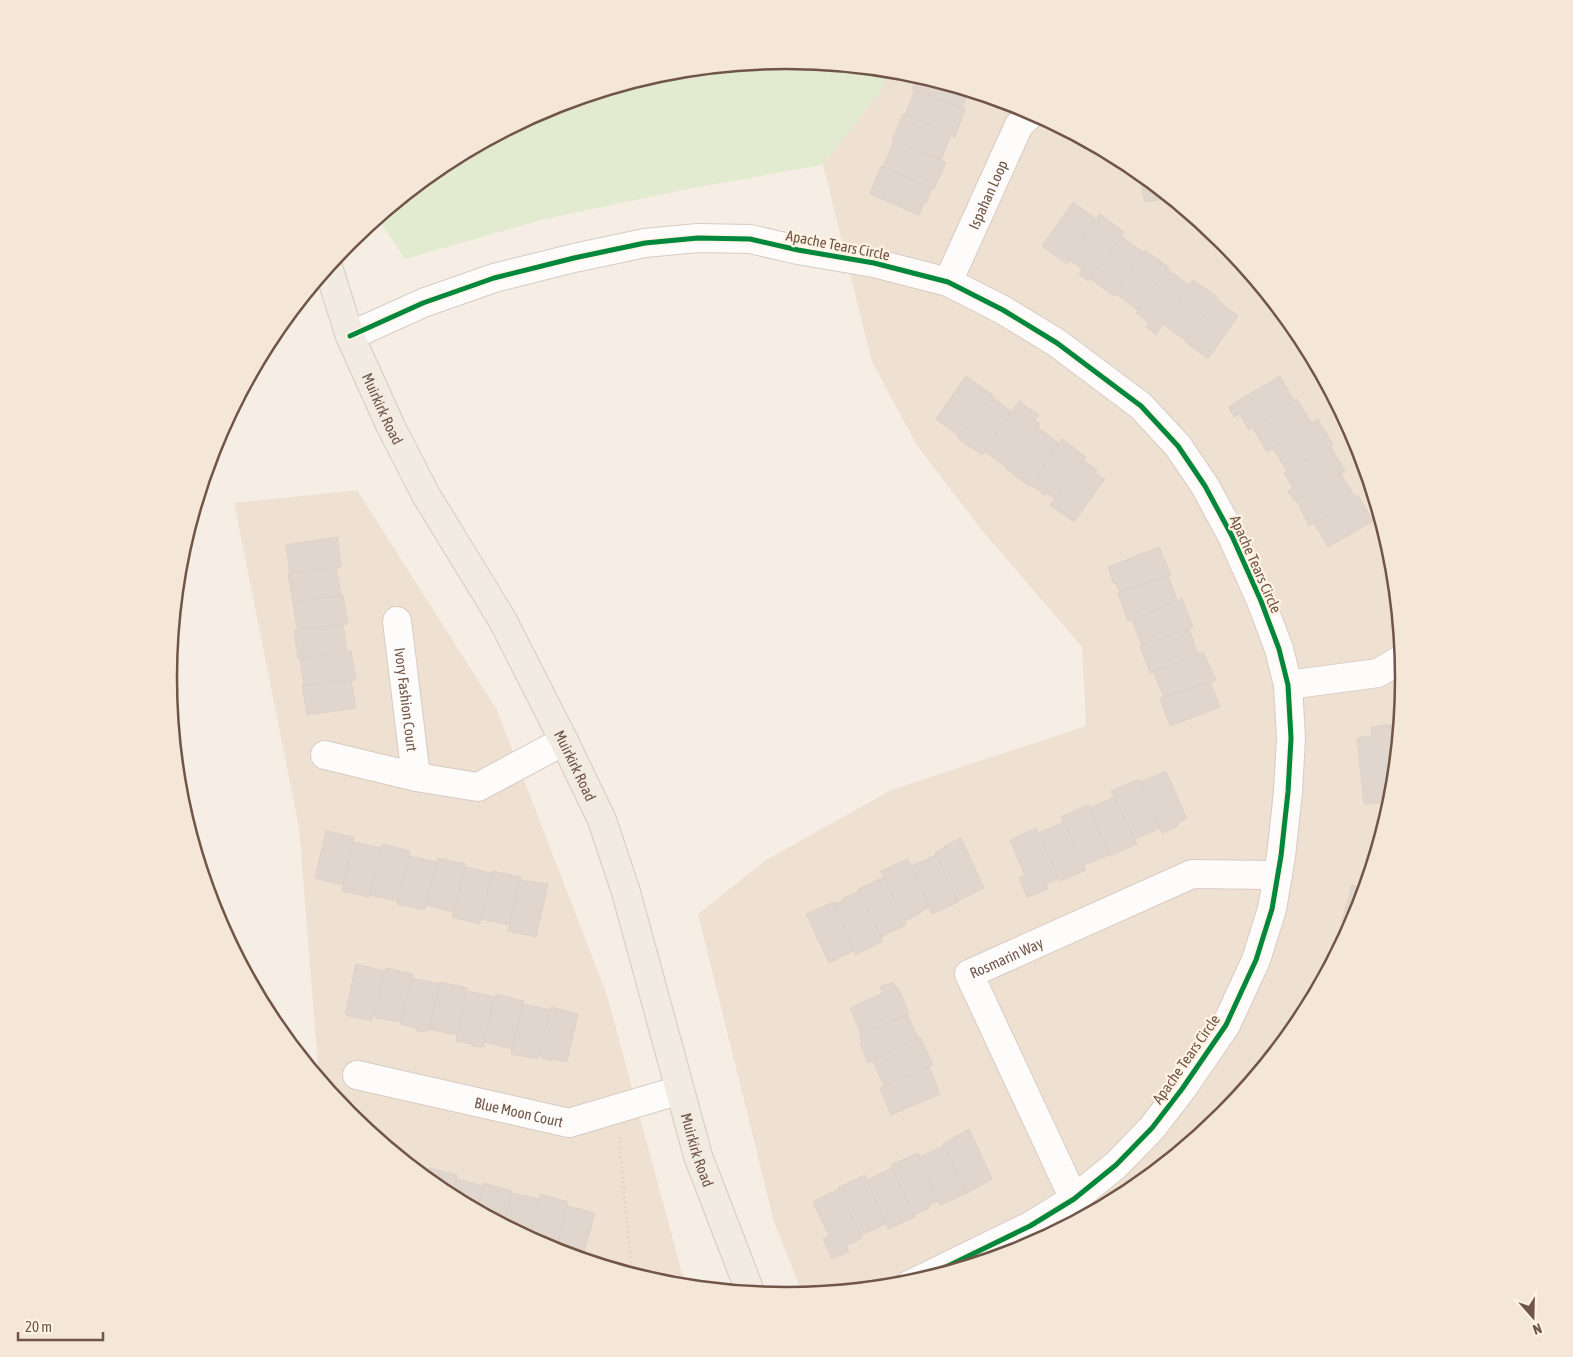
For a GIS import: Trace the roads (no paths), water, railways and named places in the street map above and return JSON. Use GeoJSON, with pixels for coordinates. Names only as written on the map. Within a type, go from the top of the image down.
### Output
{"type":"FeatureCollection","features":[{"type":"Feature","properties":{"kind":"main road","name":"Muirkirk Road"},"geometry":{"type":"LineString","coordinates":[[330,274],[350,336],[391,427],[426,495],[503,622],[602,820],[626,892],[698,1156],[748,1287]]}},
{"type":"Feature","properties":{"kind":"street","name":"Ispahan Loop"},"geometry":{"type":"LineString","coordinates":[[948,282],[1019,125],[1026,118]]}},
{"type":"Feature","properties":{"kind":"street","name":"Apache Tears Circle"},"geometry":{"type":"LineString","coordinates":[[350,336],[423,303],[494,278],[645,242],[698,238],[750,239],[874,264],[948,282],[1003,310],[1057,343],[1141,406],[1178,446],[1205,486],[1232,536],[1261,601],[1279,649],[1288,685],[1291,738],[1288,792],[1272,909],[1256,960],[1226,1025],[1182,1089],[1152,1128],[1116,1165],[1074,1199],[1030,1226],[949,1266]]}},
{"type":"Feature","properties":{"kind":"street","name":"Ivory Fashion Court"},"geometry":{"type":"LineString","coordinates":[[397,620],[416,777]]}},
{"type":"Feature","properties":{"kind":"street"},"geometry":{"type":"LineString","coordinates":[[1288,685],[1378,673],[1396,662]]}},
{"type":"Feature","properties":{"kind":"street","name":"Ivory Fashion Court"},"geometry":{"type":"LineString","coordinates":[[325,755],[416,777],[478,787],[564,741]]}},
{"type":"Feature","properties":{"kind":"street","name":"Rosmarin Way"},"geometry":{"type":"LineString","coordinates":[[1074,1199],[969,974],[1192,874],[1278,875]]}},
{"type":"Feature","properties":{"kind":"street","name":"Blue Moon Court"},"geometry":{"type":"LineString","coordinates":[[357,1075],[569,1123],[680,1090]]}}]}
